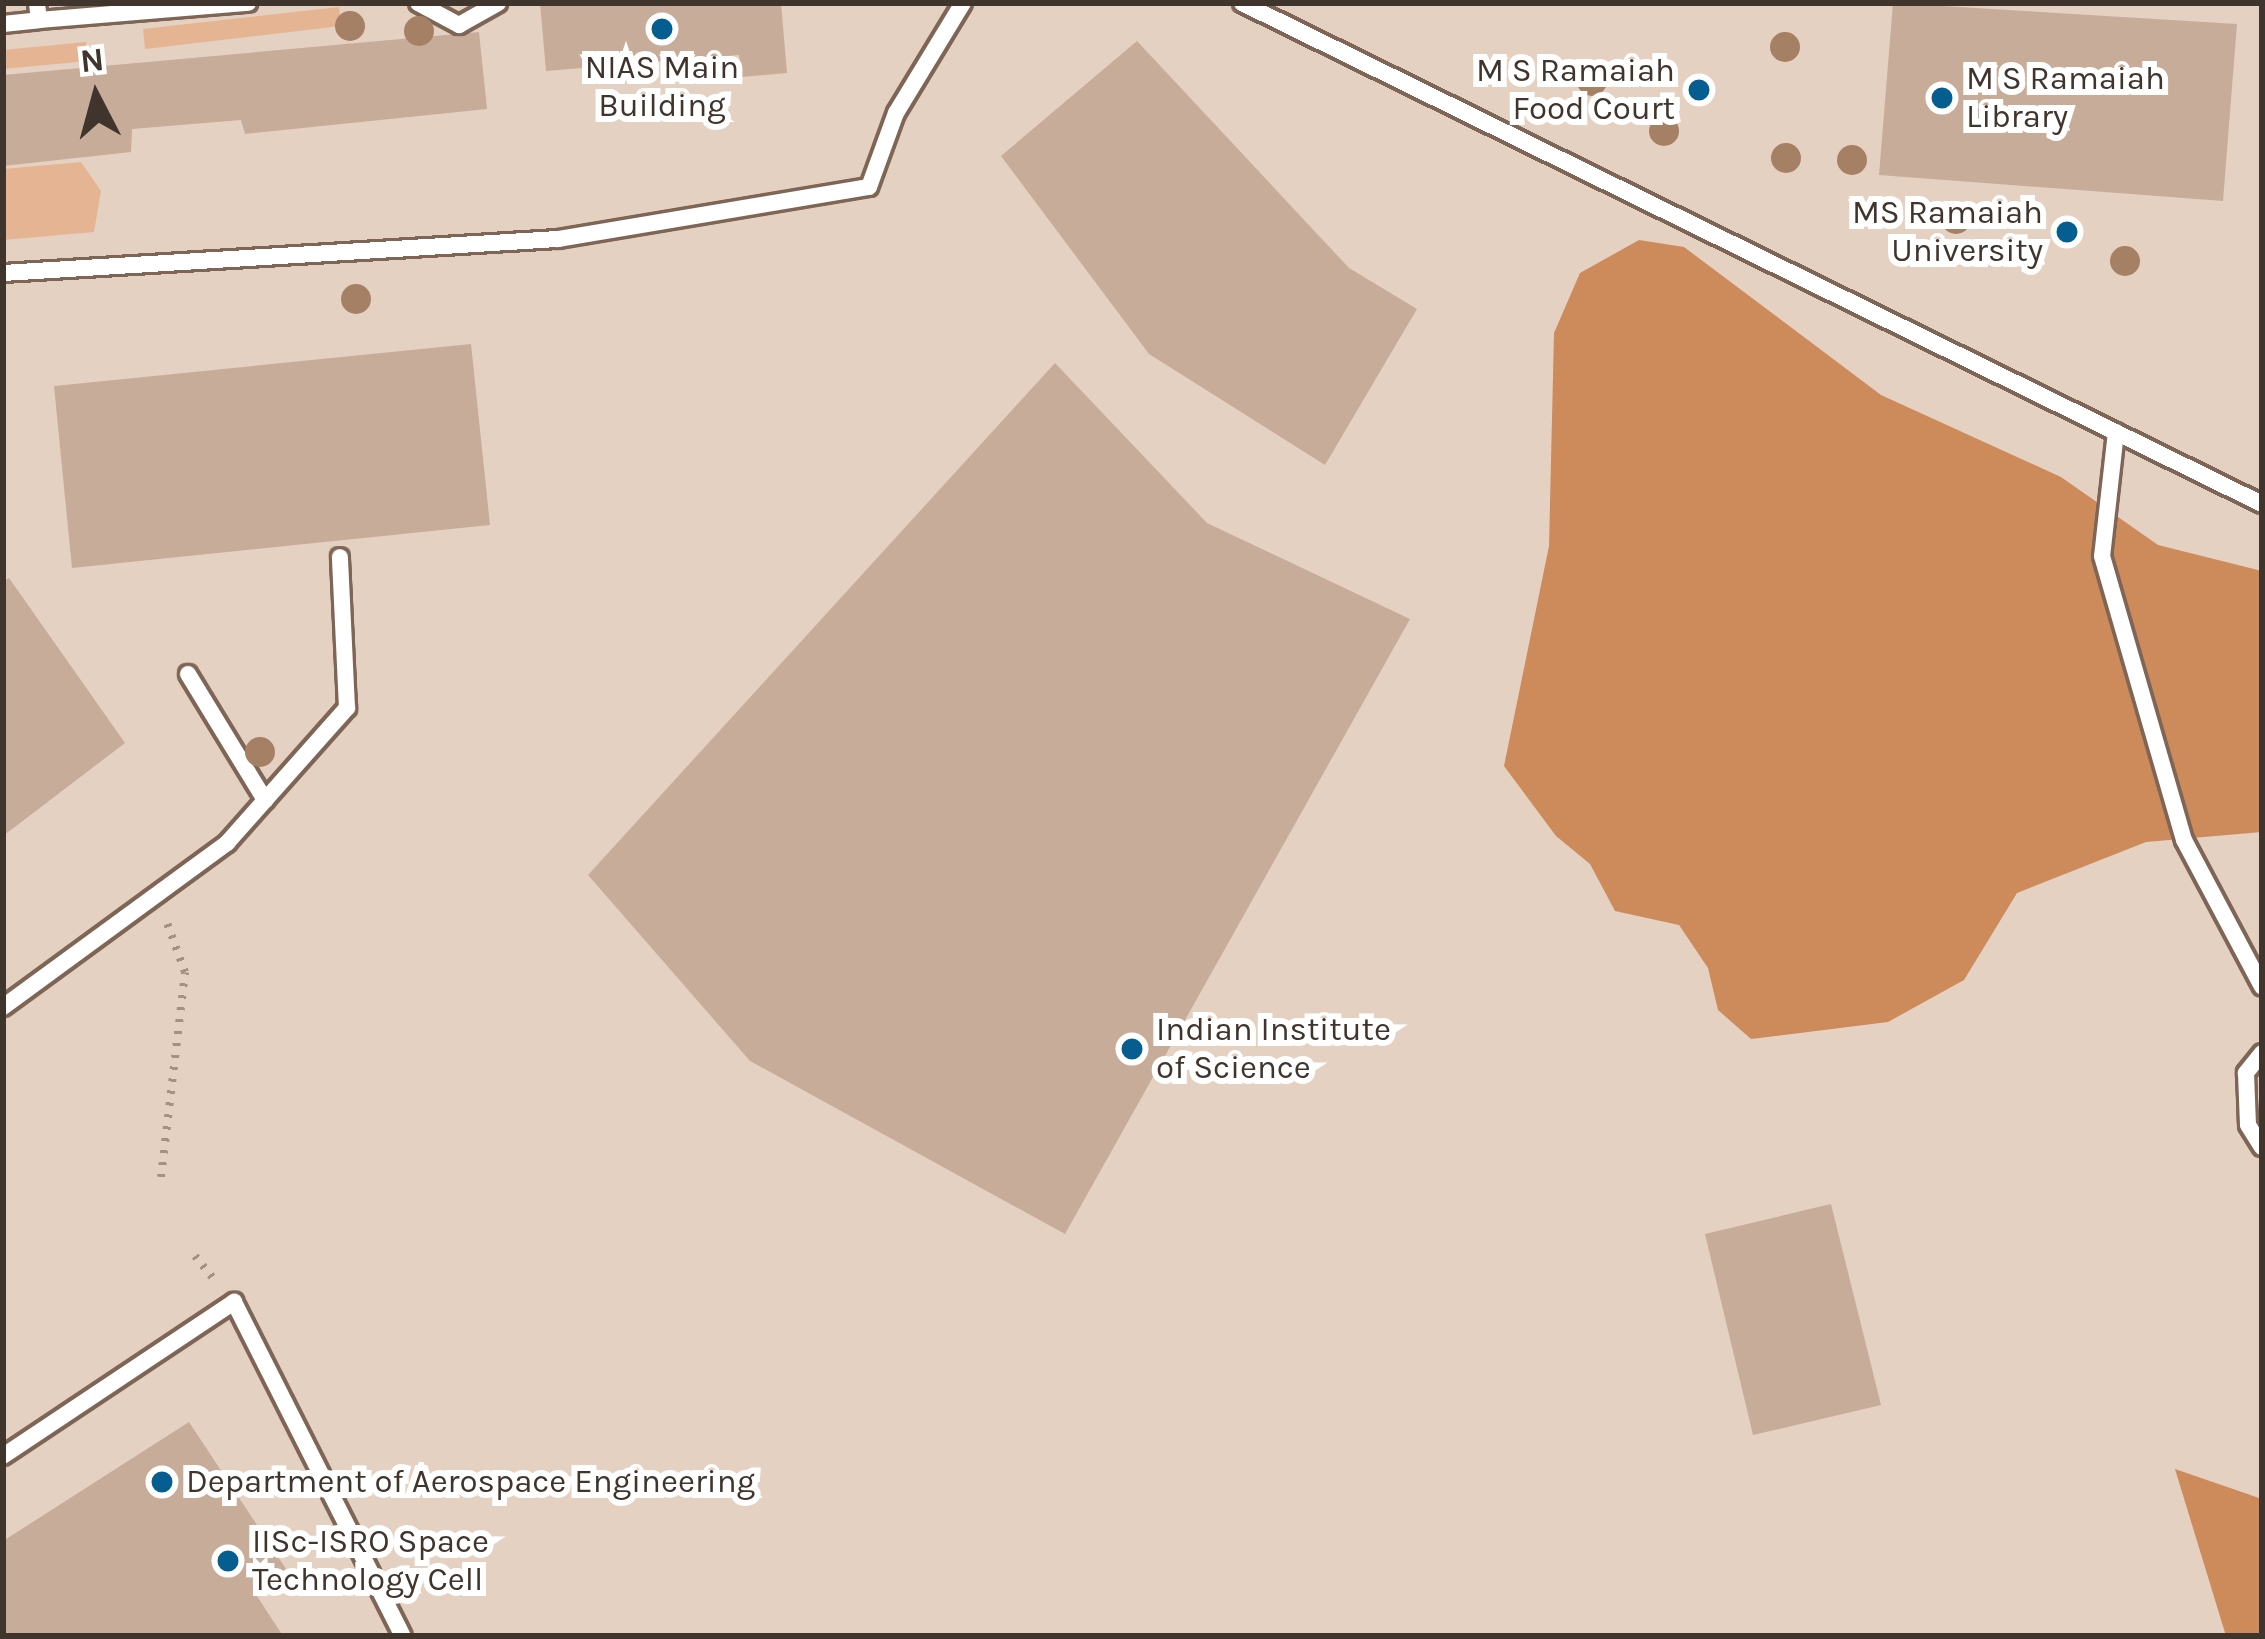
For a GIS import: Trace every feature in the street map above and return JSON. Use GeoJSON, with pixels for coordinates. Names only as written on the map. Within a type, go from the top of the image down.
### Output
{"type":"FeatureCollection","features":[{"type":"Feature","properties":{"kind":"lane"},"geometry":{"type":"LineString","coordinates":[[3,24],[38,12],[248,3]]}},
{"type":"Feature","properties":{"kind":"lane"},"geometry":{"type":"LineString","coordinates":[[418,3],[459,25],[498,3]]}},
{"type":"Feature","properties":{"kind":"lane"},"geometry":{"type":"LineString","coordinates":[[3,273],[558,239],[869,187],[896,113],[963,3]]}},
{"type":"Feature","properties":{"kind":"lane"},"geometry":{"type":"LineString","coordinates":[[1241,3],[2262,504]]}},
{"type":"Feature","properties":{"kind":"lane"},"geometry":{"type":"LineString","coordinates":[[2116,432],[2102,556],[2184,840],[2262,987]]}},
{"type":"Feature","properties":{"kind":"lane"},"geometry":{"type":"LineString","coordinates":[[3,1007],[227,843],[347,708],[340,557]]}},
{"type":"Feature","properties":{"kind":"lane"},"geometry":{"type":"LineString","coordinates":[[188,674],[265,800]]}},
{"type":"Feature","properties":{"kind":"lane"},"geometry":{"type":"LineString","coordinates":[[2262,1053],[2246,1073],[2248,1126],[2262,1147]]}},
{"type":"Feature","properties":{"kind":"lane"},"geometry":{"type":"LineString","coordinates":[[3,1456],[234,1302],[404,1636]]}},
{"type":"Feature","properties":{"kind":"path"},"geometry":{"type":"LineString","coordinates":[[158,896],[184,972],[161,1177]]}},
{"type":"Feature","properties":{"kind":"shaded area","name":"Indian Institute of Science"},"geometry":{"type":"Polygon","coordinates":[[[3,3],[2262,3],[2262,1636],[3,1636],[3,3]]]}},
{"type":"Feature","properties":{"kind":"shaded area"},"geometry":{"type":"Polygon","coordinates":[[[339,7],[341,26],[145,49],[143,29],[339,7]]]}},
{"type":"Feature","properties":{"kind":"shaded area"},"geometry":{"type":"Polygon","coordinates":[[[86,42],[88,61],[3,69],[3,50],[86,42]]]}},
{"type":"Feature","properties":{"kind":"shaded area"},"geometry":{"type":"Polygon","coordinates":[[[81,162],[101,191],[94,232],[3,240],[3,169],[81,162]]]}},
{"type":"Feature","properties":{"kind":"shaded area"},"geometry":{"type":"Polygon","coordinates":[[[1639,240],[1684,247],[1881,395],[2061,477],[2158,545],[2262,571],[2262,832],[2146,842],[2017,893],[1964,980],[1888,1022],[1751,1039],[1718,1010],[1708,968],[1679,925],[1615,911],[1590,864],[1556,836],[1504,766],[1549,546],[1554,333],[1580,273],[1639,240]]]}},
{"type":"Feature","properties":{"kind":"shaded area"},"geometry":{"type":"Polygon","coordinates":[[[2175,1469],[2262,1499],[2262,1636],[2226,1636],[2175,1469]]]}},
{"type":"Feature","properties":{"kind":"building","name":"NIAS Main Building"},"geometry":{"type":"Polygon","coordinates":[[[540,3],[781,3],[787,73],[741,77],[739,55],[546,71],[540,3]]]}},
{"type":"Feature","properties":{"kind":"building"},"geometry":{"type":"Polygon","coordinates":[[[1893,3],[2237,24],[2223,201],[1879,175],[1893,3]]]}},
{"type":"Feature","properties":{"kind":"building"},"geometry":{"type":"Polygon","coordinates":[[[479,32],[487,109],[245,134],[241,120],[132,129],[131,152],[3,166],[3,75],[479,32]]]}},
{"type":"Feature","properties":{"kind":"building"},"geometry":{"type":"Polygon","coordinates":[[[1137,41],[1349,268],[1417,309],[1325,465],[1149,354],[1001,156],[1137,41]]]}},
{"type":"Feature","properties":{"kind":"building"},"geometry":{"type":"Polygon","coordinates":[[[471,344],[490,525],[72,568],[54,386],[471,344]]]}},
{"type":"Feature","properties":{"kind":"building"},"geometry":{"type":"Polygon","coordinates":[[[1055,363],[1207,523],[1410,619],[1065,1234],[750,1061],[588,875],[1055,363]]]}},
{"type":"Feature","properties":{"kind":"building"},"geometry":{"type":"Polygon","coordinates":[[[9,578],[125,743],[3,836],[3,582],[9,578]]]}},
{"type":"Feature","properties":{"kind":"building"},"geometry":{"type":"Polygon","coordinates":[[[1831,1204],[1881,1405],[1753,1435],[1705,1234],[1831,1204]]]}},
{"type":"Feature","properties":{"kind":"building","name":"Department of Aerospace Engineering"},"geometry":{"type":"Polygon","coordinates":[[[189,1422],[286,1569],[253,1590],[283,1636],[3,1636],[3,1541],[189,1422]]]}},
{"type":"Feature","properties":{"kind":"place","name":"NIAS Main Building"},"geometry":{"type":"Point","coordinates":[662,29]}},
{"type":"Feature","properties":{"kind":"place","name":"M S Ramaiah Food Court"},"geometry":{"type":"Point","coordinates":[1699,90]}},
{"type":"Feature","properties":{"kind":"place","name":"M S Ramaiah Library"},"geometry":{"type":"Point","coordinates":[1942,98]}},
{"type":"Feature","properties":{"kind":"place","name":"MS Ramaiah University"},"geometry":{"type":"Point","coordinates":[2067,232]}},
{"type":"Feature","properties":{"kind":"place","name":"Indian Institute of Science"},"geometry":{"type":"Point","coordinates":[1132,1049]}},
{"type":"Feature","properties":{"kind":"place","name":"Department of Aerospace Engineering"},"geometry":{"type":"Point","coordinates":[162,1482]}},
{"type":"Feature","properties":{"kind":"place","name":"IISc-ISRO Space Technology Cell"},"geometry":{"type":"Point","coordinates":[228,1561]}}]}
